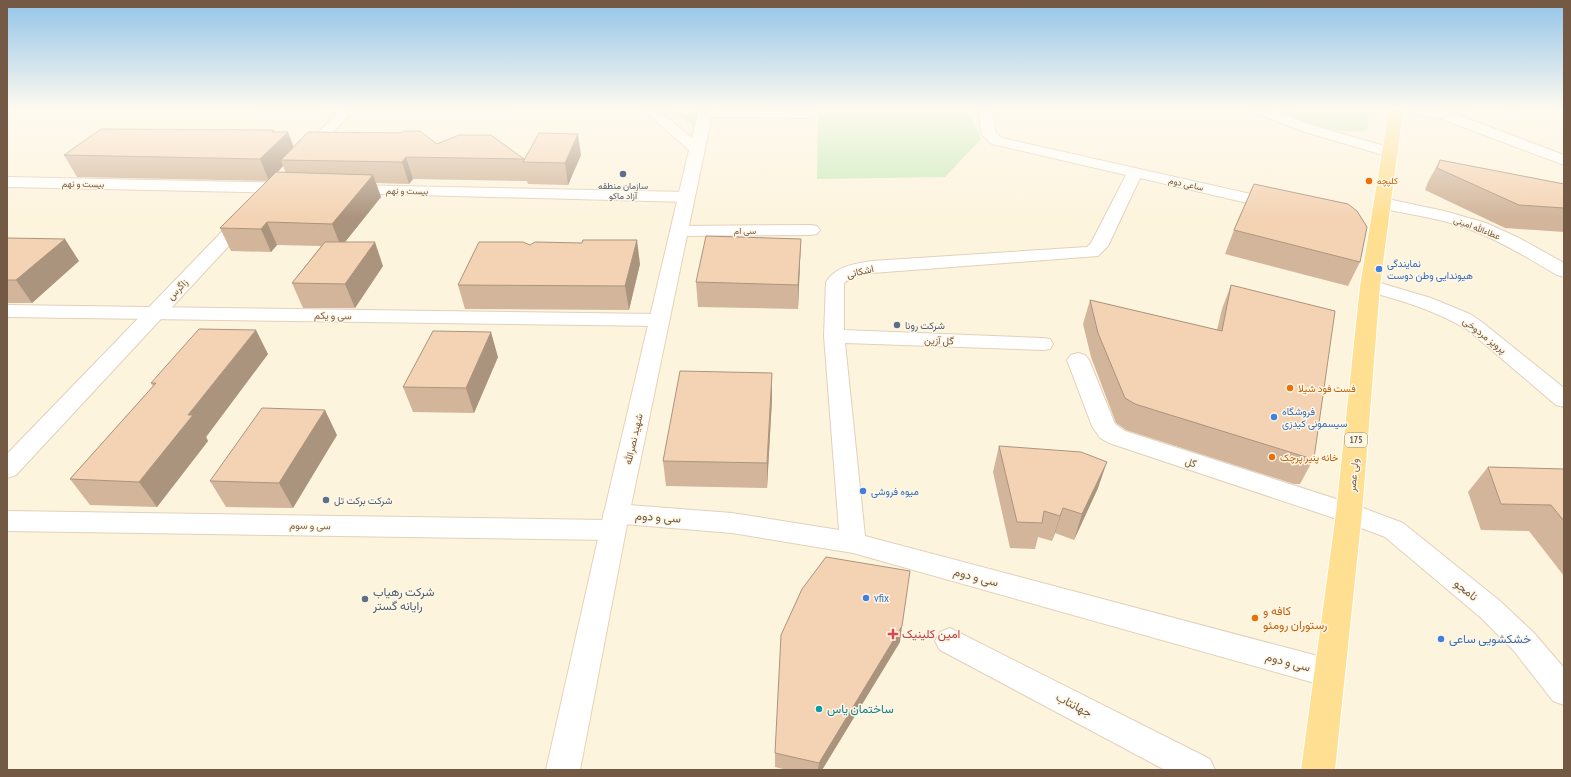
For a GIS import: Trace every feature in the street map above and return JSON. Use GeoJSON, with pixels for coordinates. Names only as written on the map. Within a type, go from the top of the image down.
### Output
{"type":"FeatureCollection","features":[{"type":"Feature","properties":{"kind":"main road","name":"ولی عصر"},"geometry":{"type":"LineString","coordinates":[[1318,770],[1349,514],[1370,286],[1372,227],[1383,203],[1391,146]]}},
{"type":"Feature","properties":{"kind":"street","name":"زاگرس"},"geometry":{"type":"LineString","coordinates":[[7,469],[313,146]]}},
{"type":"Feature","properties":{"kind":"street"},"geometry":{"type":"LineString","coordinates":[[694,146],[697,149]]}},
{"type":"Feature","properties":{"kind":"street","name":"ساعی دوم"},"geometry":{"type":"LineString","coordinates":[[1024,146],[1296,209]]}},
{"type":"Feature","properties":{"kind":"street"},"geometry":{"type":"LineString","coordinates":[[1370,146],[1390,152]]}},
{"type":"Feature","properties":{"kind":"street"},"geometry":{"type":"LineString","coordinates":[[1528,146],[1564,160]]}},
{"type":"Feature","properties":{"kind":"street","name":"شهید نصرالله"},"geometry":{"type":"LineString","coordinates":[[563,770],[614,522],[697,149]]}},
{"type":"Feature","properties":{"kind":"street","name":"اشکانی"},"geometry":{"type":"LineString","coordinates":[[853,543],[834,336],[835,282],[840,276],[851,270],[872,267],[1085,254],[1092,252],[1098,246],[1135,172]]}},
{"type":"Feature","properties":{"kind":"street","name":"بیست و نهم"},"geometry":{"type":"LineString","coordinates":[[7,182],[305,189]]}},
{"type":"Feature","properties":{"kind":"street","name":"بیست و نهم"},"geometry":{"type":"LineString","coordinates":[[329,189],[687,197]]}},
{"type":"Feature","properties":{"kind":"street","name":"عطاءالله امینی"},"geometry":{"type":"LineString","coordinates":[[1383,203],[1445,216],[1480,227],[1564,271]]}},
{"type":"Feature","properties":{"kind":"street","name":"سی ام"},"geometry":{"type":"LineString","coordinates":[[679,231],[811,230]]}},
{"type":"Feature","properties":{"kind":"street","name":"پرویز مردوخی"},"geometry":{"type":"LineString","coordinates":[[1370,286],[1411,297],[1460,316],[1475,326],[1564,400]]}},
{"type":"Feature","properties":{"kind":"street","name":"سی و یکم"},"geometry":{"type":"LineString","coordinates":[[7,311],[659,320]]}},
{"type":"Feature","properties":{"kind":"street","name":"گل آزین"},"geometry":{"type":"LineString","coordinates":[[834,336],[1043,344]]}},
{"type":"Feature","properties":{"kind":"street","name":"گل"},"geometry":{"type":"LineString","coordinates":[[1078,360],[1104,426],[1108,432],[1117,437],[1349,514]]}},
{"type":"Feature","properties":{"kind":"street","name":"نامجو"},"geometry":{"type":"LineString","coordinates":[[1349,514],[1394,530],[1478,599],[1524,642],[1564,691]]}},
{"type":"Feature","properties":{"kind":"street","name":"سی و سوم"},"geometry":{"type":"LineString","coordinates":[[7,521],[614,522]]}},
{"type":"Feature","properties":{"kind":"street","name":"سی و دوم"},"geometry":{"type":"LineString","coordinates":[[614,522],[732,523],[853,543],[1329,673]]}},
{"type":"Feature","properties":{"kind":"street","name":"جهانتاب"},"geometry":{"type":"LineString","coordinates":[[950,641],[1198,770]]}},
{"type":"Feature","properties":{"kind":"green space"},"geometry":{"type":"Polygon","coordinates":[[[817,146],[974,146],[945,177],[817,179],[817,146]]]}},
{"type":"Feature","properties":{"kind":"building"},"geometry":{"type":"Polygon","coordinates":[[[76,146],[273,146],[260,159],[64,155],[76,146]]]}},
{"type":"Feature","properties":{"kind":"building"},"geometry":{"type":"Polygon","coordinates":[[[294,146],[506,146],[524,159],[406,157],[402,162],[281,160],[294,146]]]}},
{"type":"Feature","properties":{"kind":"building"},"geometry":{"type":"Polygon","coordinates":[[[532,146],[573,146],[565,163],[523,162],[532,146]]]}},
{"type":"Feature","properties":{"kind":"building"},"geometry":{"type":"Polygon","coordinates":[[[1440,160],[1564,184],[1564,208],[1519,205],[1437,168],[1440,160]]]}},
{"type":"Feature","properties":{"kind":"building"},"geometry":{"type":"Polygon","coordinates":[[[276,172],[373,175],[332,224],[267,222],[261,229],[220,228],[276,172]]]}},
{"type":"Feature","properties":{"kind":"building"},"geometry":{"type":"Polygon","coordinates":[[[1254,184],[1348,204],[1357,211],[1367,227],[1360,262],[1234,230],[1254,184]]]}},
{"type":"Feature","properties":{"kind":"building"},"geometry":{"type":"Polygon","coordinates":[[[706,236],[801,239],[798,285],[696,282],[706,236]]]}},
{"type":"Feature","properties":{"kind":"building"},"geometry":{"type":"Polygon","coordinates":[[[7,238],[65,239],[16,280],[7,280],[7,238]]]}},
{"type":"Feature","properties":{"kind":"building"},"geometry":{"type":"Polygon","coordinates":[[[583,240],[637,240],[625,286],[458,285],[479,242],[523,242],[530,245],[535,242],[582,243],[583,240]]]}},
{"type":"Feature","properties":{"kind":"building"},"geometry":{"type":"Polygon","coordinates":[[[325,242],[375,242],[345,284],[292,283],[325,242]]]}},
{"type":"Feature","properties":{"kind":"building"},"geometry":{"type":"Polygon","coordinates":[[[1231,285],[1335,311],[1314,458],[1309,458],[1135,404],[1125,398],[1098,333],[1090,300],[1222,331],[1231,285]]]}},
{"type":"Feature","properties":{"kind":"building"},"geometry":{"type":"Polygon","coordinates":[[[199,329],[256,330],[188,415],[193,415],[139,482],[70,479],[156,383],[151,383],[199,329]]]}},
{"type":"Feature","properties":{"kind":"building"},"geometry":{"type":"Polygon","coordinates":[[[433,331],[491,332],[466,388],[403,387],[433,331]]]}},
{"type":"Feature","properties":{"kind":"building"},"geometry":{"type":"Polygon","coordinates":[[[680,371],[772,373],[767,463],[663,461],[680,371]]]}},
{"type":"Feature","properties":{"kind":"building"},"geometry":{"type":"Polygon","coordinates":[[[262,408],[325,410],[279,483],[210,481],[262,408]]]}},
{"type":"Feature","properties":{"kind":"building"},"geometry":{"type":"Polygon","coordinates":[[[999,446],[1081,452],[1107,462],[1082,514],[1063,508],[1060,516],[1044,511],[1042,523],[1017,522],[999,446]]]}},
{"type":"Feature","properties":{"kind":"building"},"geometry":{"type":"Polygon","coordinates":[[[1488,467],[1564,469],[1564,521],[1551,505],[1501,504],[1488,467]]]}},
{"type":"Feature","properties":{"kind":"building","name":"ساختمان یاس"},"geometry":{"type":"Polygon","coordinates":[[[826,557],[910,571],[902,626],[819,763],[775,753],[781,635],[802,589],[826,557]]]}},
{"type":"Feature","properties":{"kind":"place","name":"سازمان منطقه آزاد ماکو"},"geometry":{"type":"Point","coordinates":[623,174]}},
{"type":"Feature","properties":{"kind":"place","name":"کلپچه"},"geometry":{"type":"Point","coordinates":[1369,181]}},
{"type":"Feature","properties":{"kind":"place","name":"نمایندگی هیوندایی وطن دوست"},"geometry":{"type":"Point","coordinates":[1379,269]}},
{"type":"Feature","properties":{"kind":"place","name":"شرکت رونا"},"geometry":{"type":"Point","coordinates":[897,325]}},
{"type":"Feature","properties":{"kind":"place","name":"فست فود شیلا"},"geometry":{"type":"Point","coordinates":[1290,388]}},
{"type":"Feature","properties":{"kind":"place","name":"فروشگاه سیسمونی کیدزی"},"geometry":{"type":"Point","coordinates":[1274,417]}},
{"type":"Feature","properties":{"kind":"place","name":"خانه پنیر پرچک"},"geometry":{"type":"Point","coordinates":[1272,457]}},
{"type":"Feature","properties":{"kind":"place","name":"میوه فروشی"},"geometry":{"type":"Point","coordinates":[863,491]}},
{"type":"Feature","properties":{"kind":"place","name":"شرکت برکت تل"},"geometry":{"type":"Point","coordinates":[326,500]}},
{"type":"Feature","properties":{"kind":"place","name":"vfix"},"geometry":{"type":"Point","coordinates":[866,598]}},
{"type":"Feature","properties":{"kind":"place","name":"شرکت رهیاب رایانه گستر"},"geometry":{"type":"Point","coordinates":[365,599]}},
{"type":"Feature","properties":{"kind":"place","name":"کافه و رستوران رومئو"},"geometry":{"type":"Point","coordinates":[1255,618]}},
{"type":"Feature","properties":{"kind":"place","name":"امین کلینیک"},"geometry":{"type":"Point","coordinates":[893,634]}},
{"type":"Feature","properties":{"kind":"place","name":"خشکشویی ساعی"},"geometry":{"type":"Point","coordinates":[1441,639]}},
{"type":"Feature","properties":{"kind":"place","name":"ساختمان یاس"},"geometry":{"type":"Point","coordinates":[819,709]}}]}
